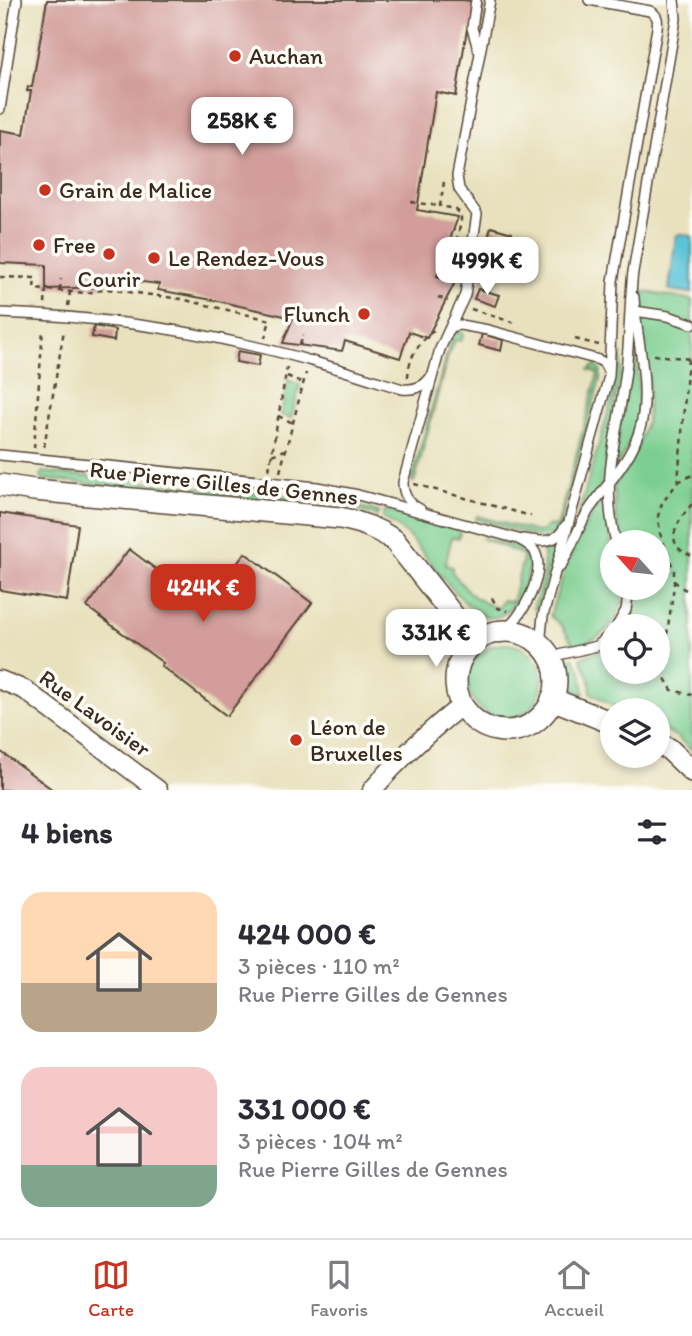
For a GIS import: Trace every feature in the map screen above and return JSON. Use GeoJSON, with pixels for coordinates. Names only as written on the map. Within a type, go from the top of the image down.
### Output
{"type":"FeatureCollection","features":[{"type":"Feature","properties":{"kind":"street","name":"Rue Pierre Gilles de Gennes"},"geometry":{"type":"LineString","coordinates":[[0,485],[359,522],[377,528],[394,540],[474,642]]}},
{"type":"Feature","properties":{"kind":"street"},"geometry":{"type":"LineString","coordinates":[[507,621],[545,650],[556,676],[556,689],[548,709],[537,721],[520,729],[502,731],[480,724],[469,716],[457,693],[456,675],[464,654],[474,642],[507,621]]}},
{"type":"Feature","properties":{"kind":"street","name":"Rue Lavoisier"},"geometry":{"type":"LineString","coordinates":[[0,680],[25,690],[158,790]]}},
{"type":"Feature","properties":{"kind":"street"},"geometry":{"type":"LineString","coordinates":[[552,699],[600,718]]}},
{"type":"Feature","properties":{"kind":"street"},"geometry":{"type":"LineString","coordinates":[[372,790],[394,764],[462,705]]}},
{"type":"Feature","properties":{"kind":"street"},"geometry":{"type":"LineString","coordinates":[[670,750],[692,771]]}},
{"type":"Feature","properties":{"kind":"lane"},"geometry":{"type":"LineString","coordinates":[[0,108],[17,0]]}},
{"type":"Feature","properties":{"kind":"lane"},"geometry":{"type":"LineString","coordinates":[[476,0],[472,28],[478,55]]}},
{"type":"Feature","properties":{"kind":"lane"},"geometry":{"type":"LineString","coordinates":[[442,518],[415,506],[407,499],[403,482],[433,373],[461,306],[472,255],[477,214],[459,189],[457,176],[490,0]]}},
{"type":"Feature","properties":{"kind":"lane"},"geometry":{"type":"LineString","coordinates":[[589,0],[650,11],[658,20],[614,281],[609,376],[543,616],[545,650],[597,646],[600,643]]}},
{"type":"Feature","properties":{"kind":"lane"},"geometry":{"type":"LineString","coordinates":[[614,530],[609,485],[615,427],[626,371],[633,272],[676,19],[674,0]]}},
{"type":"Feature","properties":{"kind":"lane"},"geometry":{"type":"LineString","coordinates":[[551,588],[588,512],[636,443],[643,415],[645,384],[635,311],[633,272]]}},
{"type":"Feature","properties":{"kind":"lane"},"geometry":{"type":"LineString","coordinates":[[635,311],[668,316],[692,324]]}},
{"type":"Feature","properties":{"kind":"lane"},"geometry":{"type":"LineString","coordinates":[[0,313],[44,314],[214,337],[289,355],[411,390],[421,387],[433,373]]}},
{"type":"Feature","properties":{"kind":"lane"},"geometry":{"type":"LineString","coordinates":[[449,330],[460,325],[488,330],[599,360],[608,369],[609,376]]}},
{"type":"Feature","properties":{"kind":"lane"},"geometry":{"type":"LineString","coordinates":[[0,455],[335,490],[532,541],[552,540],[562,533],[573,510]]}},
{"type":"Feature","properties":{"kind":"lane"},"geometry":{"type":"LineString","coordinates":[[507,621],[512,625],[524,608],[537,570],[536,554],[531,546],[518,538]]}},
{"type":"Feature","properties":{"kind":"path"},"geometry":{"type":"LineString","coordinates":[[440,206],[445,180]]}},
{"type":"Feature","properties":{"kind":"path"},"geometry":{"type":"LineString","coordinates":[[411,202],[455,209],[461,214],[450,267],[457,269],[456,278]]}},
{"type":"Feature","properties":{"kind":"path"},"geometry":{"type":"LineString","coordinates":[[0,277],[35,278],[34,289],[87,293],[107,289],[217,306],[270,320],[265,340]]}},
{"type":"Feature","properties":{"kind":"path"},"geometry":{"type":"LineString","coordinates":[[60,291],[61,279]]}},
{"type":"Feature","properties":{"kind":"path"},"geometry":{"type":"LineString","coordinates":[[37,460],[46,290]]}},
{"type":"Feature","properties":{"kind":"path"},"geometry":{"type":"LineString","coordinates":[[37,460],[70,292]]}},
{"type":"Feature","properties":{"kind":"path"},"geometry":{"type":"LineString","coordinates":[[447,309],[452,295]]}},
{"type":"Feature","properties":{"kind":"path"},"geometry":{"type":"LineString","coordinates":[[438,297],[450,302]]}},
{"type":"Feature","properties":{"kind":"path"},"geometry":{"type":"LineString","coordinates":[[461,306],[521,325]]}},
{"type":"Feature","properties":{"kind":"path"},"geometry":{"type":"LineString","coordinates":[[411,390],[408,375],[414,352],[439,323]]}},
{"type":"Feature","properties":{"kind":"path"},"geometry":{"type":"LineString","coordinates":[[272,483],[271,455],[289,355],[291,346],[299,348],[303,335]]}},
{"type":"Feature","properties":{"kind":"path"},"geometry":{"type":"LineString","coordinates":[[569,338],[610,347]]}},
{"type":"Feature","properties":{"kind":"path"},"geometry":{"type":"LineString","coordinates":[[641,354],[690,359],[678,482]]}},
{"type":"Feature","properties":{"kind":"path"},"geometry":{"type":"LineString","coordinates":[[272,483],[286,449],[309,361]]}},
{"type":"Feature","properties":{"kind":"path"},"geometry":{"type":"LineString","coordinates":[[286,375],[303,383]]}},
{"type":"Feature","properties":{"kind":"path"},"geometry":{"type":"LineString","coordinates":[[401,375],[408,375]]}},
{"type":"Feature","properties":{"kind":"path"},"geometry":{"type":"LineString","coordinates":[[278,416],[293,423]]}},
{"type":"Feature","properties":{"kind":"path"},"geometry":{"type":"LineString","coordinates":[[271,455],[286,449]]}},
{"type":"Feature","properties":{"kind":"path"},"geometry":{"type":"LineString","coordinates":[[692,475],[678,482],[662,503],[658,516],[660,533],[674,571],[663,675],[672,690],[692,695]]}},
{"type":"Feature","properties":{"kind":"path"},"geometry":{"type":"LineString","coordinates":[[403,482],[531,516]]}},
{"type":"Feature","properties":{"kind":"path"},"geometry":{"type":"LineString","coordinates":[[692,504],[675,528],[674,536],[675,543],[683,553],[692,556]]}},
{"type":"Feature","properties":{"kind":"path"},"geometry":{"type":"LineString","coordinates":[[674,580],[684,590],[692,592]]}},
{"type":"Feature","properties":{"kind":"path"},"geometry":{"type":"LineString","coordinates":[[492,598],[507,621]]}},
{"type":"Feature","properties":{"kind":"green space"},"geometry":{"type":"Polygon","coordinates":[[[640,291],[692,300],[692,751],[670,733],[670,698],[600,698],[591,693],[590,680],[581,658],[600,650],[600,684],[670,684],[670,614],[630,614],[635,600],[670,600],[670,530],[619,530],[616,517],[614,486],[631,462],[647,420],[649,385],[640,319],[640,291]]]}},
{"type":"Feature","properties":{"kind":"green space"},"geometry":{"type":"Polygon","coordinates":[[[462,332],[461,341],[455,340],[448,356],[414,482],[411,481],[451,340],[455,333],[462,332]]]}},
{"type":"Feature","properties":{"kind":"green space"},"geometry":{"type":"Polygon","coordinates":[[[618,353],[622,354],[621,373],[610,426],[605,479],[575,526],[612,399],[618,353]]]}},
{"type":"Feature","properties":{"kind":"green space"},"geometry":{"type":"Polygon","coordinates":[[[631,356],[636,357],[639,402],[630,442],[615,469],[615,458],[631,356]]]}},
{"type":"Feature","properties":{"kind":"green space"},"geometry":{"type":"Polygon","coordinates":[[[596,365],[601,372],[600,380],[559,529],[552,535],[537,537],[476,519],[477,516],[537,532],[543,531],[548,525],[557,527],[598,373],[589,370],[596,365]]]}},
{"type":"Feature","properties":{"kind":"green space"},"geometry":{"type":"Polygon","coordinates":[[[288,380],[300,385],[291,419],[281,415],[288,380]]]}},
{"type":"Feature","properties":{"kind":"green space"},"geometry":{"type":"Polygon","coordinates":[[[42,472],[262,493],[261,499],[41,479],[42,472]]]}},
{"type":"Feature","properties":{"kind":"green space"},"geometry":{"type":"Polygon","coordinates":[[[276,495],[341,502],[379,512],[377,516],[341,505],[275,500],[276,495]]]}},
{"type":"Feature","properties":{"kind":"green space"},"geometry":{"type":"Polygon","coordinates":[[[604,497],[609,530],[600,530],[600,600],[623,600],[618,614],[600,614],[600,635],[575,646],[561,625],[550,616],[572,554],[604,497]]]}},
{"type":"Feature","properties":{"kind":"green space"},"geometry":{"type":"Polygon","coordinates":[[[385,510],[457,528],[460,531],[459,538],[452,537],[445,565],[452,567],[452,572],[472,595],[498,608],[503,600],[512,602],[524,555],[481,538],[522,548],[530,559],[525,585],[518,602],[500,616],[488,617],[478,613],[410,538],[383,518],[385,510]]]}},
{"type":"Feature","properties":{"kind":"green space"},"geometry":{"type":"Polygon","coordinates":[[[557,541],[538,610],[533,608],[544,569],[541,545],[557,541]]]}},
{"type":"Feature","properties":{"kind":"green space"},"geometry":{"type":"Polygon","coordinates":[[[505,644],[519,647],[531,655],[539,667],[542,681],[539,695],[531,707],[519,715],[505,718],[491,715],[479,707],[471,695],[468,681],[471,667],[479,655],[491,647],[505,644]]]}},
{"type":"Feature","properties":{"kind":"green space"},"geometry":{"type":"Polygon","coordinates":[[[574,658],[581,671],[584,695],[571,686],[561,667],[564,659],[574,658]]]}},
{"type":"Feature","properties":{"kind":"water"},"geometry":{"type":"Polygon","coordinates":[[[676,236],[692,236],[692,293],[669,290],[676,236]]]}},
{"type":"Feature","properties":{"kind":"building"},"geometry":{"type":"Polygon","coordinates":[[[47,0],[464,0],[481,3],[476,30],[467,29],[456,96],[436,92],[417,210],[458,217],[437,276],[455,282],[427,338],[409,332],[400,358],[345,341],[342,351],[283,343],[293,318],[158,290],[159,284],[103,277],[102,287],[46,289],[46,265],[0,263],[0,130],[24,134],[31,91],[27,91],[28,87],[32,87],[47,0]]]}},
{"type":"Feature","properties":{"kind":"building"},"geometry":{"type":"Polygon","coordinates":[[[491,227],[512,233],[509,244],[488,238],[491,227]]]}},
{"type":"Feature","properties":{"kind":"building"},"geometry":{"type":"Polygon","coordinates":[[[478,289],[499,295],[495,306],[474,299],[478,289]]]}},
{"type":"Feature","properties":{"kind":"building"},"geometry":{"type":"Polygon","coordinates":[[[94,326],[115,330],[114,341],[92,337],[94,326]]]}},
{"type":"Feature","properties":{"kind":"building"},"geometry":{"type":"Polygon","coordinates":[[[482,334],[503,340],[501,351],[479,345],[482,334]]]}},
{"type":"Feature","properties":{"kind":"building"},"geometry":{"type":"Polygon","coordinates":[[[238,351],[260,355],[258,366],[236,362],[238,351]]]}},
{"type":"Feature","properties":{"kind":"building"},"geometry":{"type":"Polygon","coordinates":[[[0,513],[78,525],[67,601],[0,590],[0,513]]]}},
{"type":"Feature","properties":{"kind":"building"},"geometry":{"type":"Polygon","coordinates":[[[129,549],[205,606],[245,553],[312,603],[227,716],[161,666],[163,663],[87,607],[129,549]]]}},
{"type":"Feature","properties":{"kind":"building"},"geometry":{"type":"Polygon","coordinates":[[[0,751],[53,790],[0,790],[0,751]]]}},
{"type":"Feature","properties":{"kind":"place","name":"Auchan"},"geometry":{"type":"Point","coordinates":[235,56]}},
{"type":"Feature","properties":{"kind":"place","name":"Grain de Malice"},"geometry":{"type":"Point","coordinates":[45,190]}},
{"type":"Feature","properties":{"kind":"place","name":"Free"},"geometry":{"type":"Point","coordinates":[39,245]}},
{"type":"Feature","properties":{"kind":"place","name":"Courir"},"geometry":{"type":"Point","coordinates":[109,254]}},
{"type":"Feature","properties":{"kind":"place","name":"Le Rendez-Vous"},"geometry":{"type":"Point","coordinates":[154,258]}},
{"type":"Feature","properties":{"kind":"place","name":"Flunch"},"geometry":{"type":"Point","coordinates":[364,314]}},
{"type":"Feature","properties":{"kind":"place","name":"Léon de Bruxelles"},"geometry":{"type":"Point","coordinates":[296,740]}}]}
